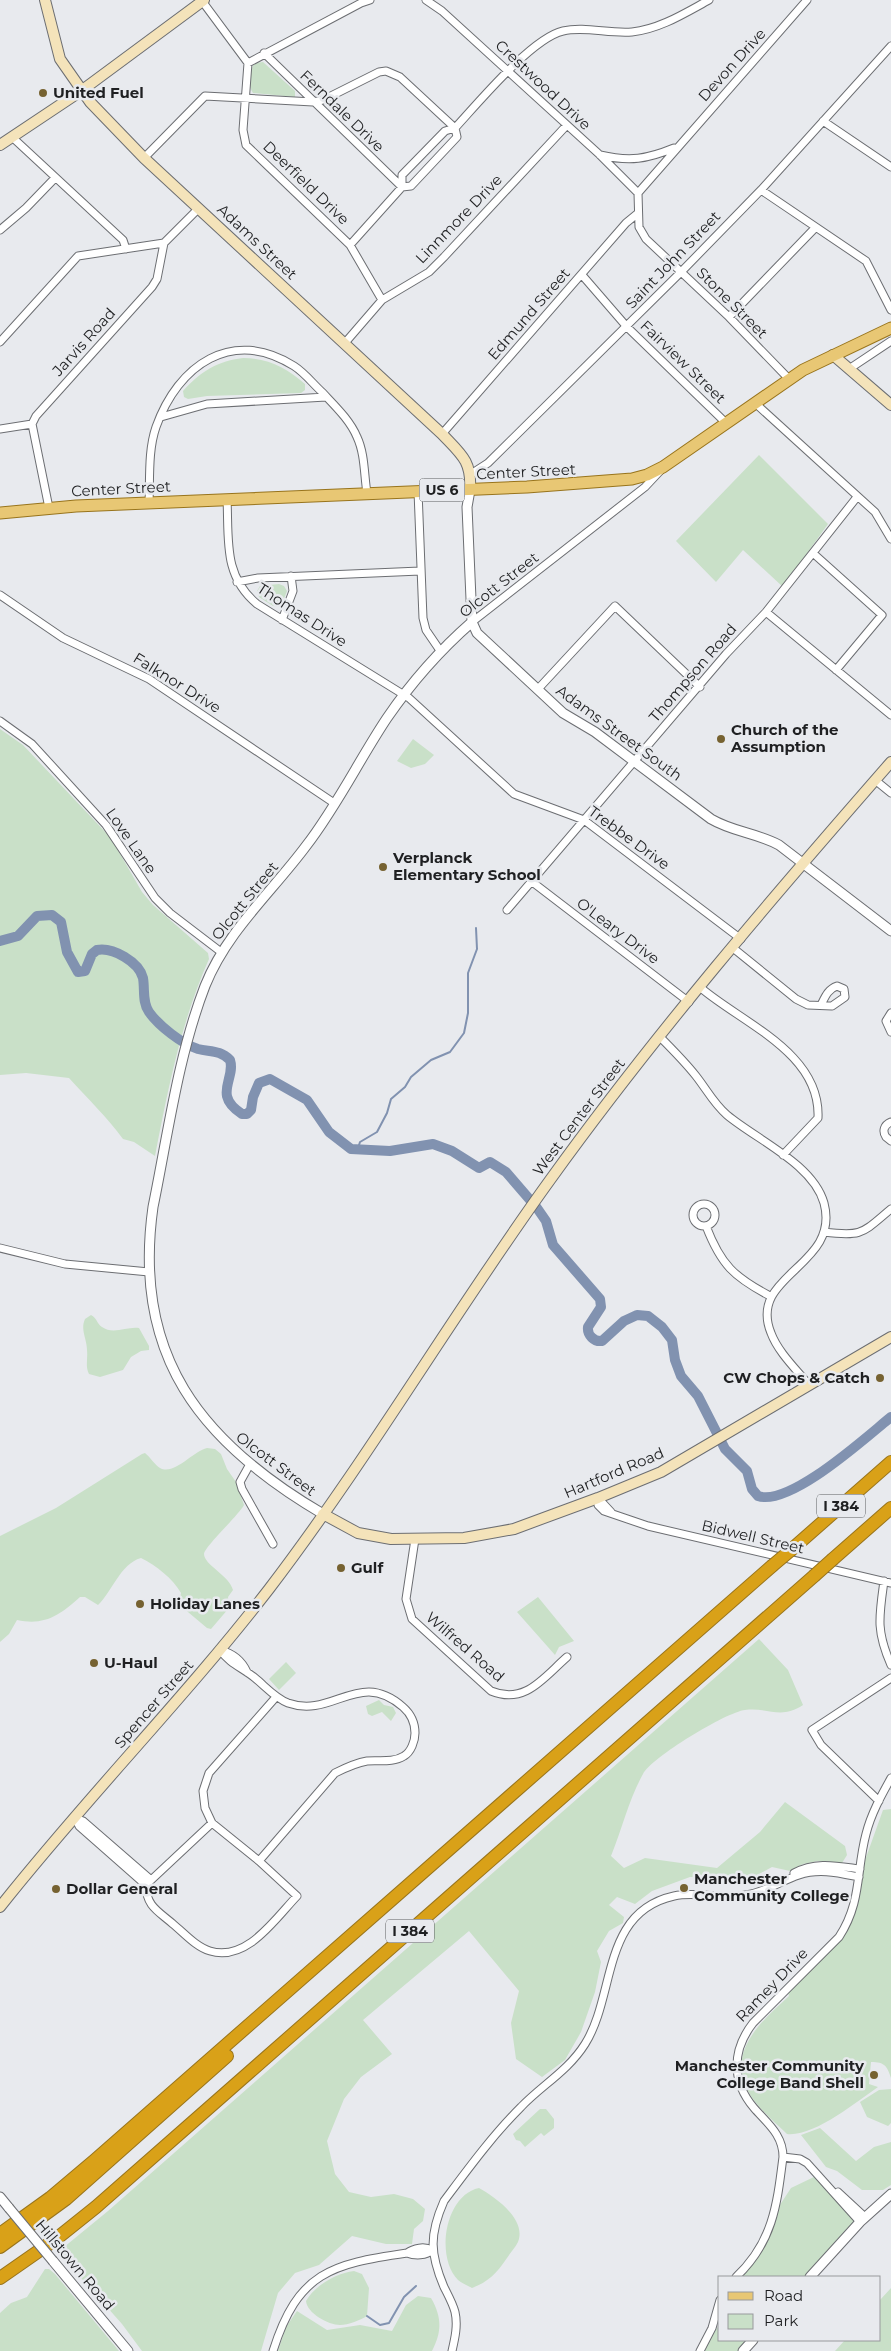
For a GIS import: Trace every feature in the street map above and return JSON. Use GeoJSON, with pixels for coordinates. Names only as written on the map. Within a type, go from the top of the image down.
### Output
{"type":"FeatureCollection","features":[{"type":"Feature","properties":{"kind":"highway","name":"I 384"},"geometry":{"type":"LineString","coordinates":[[0,2234],[78,2175],[891,1462]]}},
{"type":"Feature","properties":{"kind":"highway","name":"I 384"},"geometry":{"type":"LineString","coordinates":[[0,2278],[56,2239],[96,2207],[891,1508]]}},
{"type":"Feature","properties":{"kind":"highway"},"geometry":{"type":"LineString","coordinates":[[0,2247],[79,2188],[375,1923],[419,1877]]}},
{"type":"Feature","properties":{"kind":"main road","name":"Adams Street"},"geometry":{"type":"LineString","coordinates":[[45,0],[58,54],[81,91],[144,158],[442,434],[467,460],[471,474]]}},
{"type":"Feature","properties":{"kind":"main road"},"geometry":{"type":"LineString","coordinates":[[0,145],[81,91],[203,1]]}},
{"type":"Feature","properties":{"kind":"main road","name":"Center Street"},"geometry":{"type":"LineString","coordinates":[[0,513],[149,502],[470,490],[611,482],[647,475],[663,467],[789,379],[891,328]]}},
{"type":"Feature","properties":{"kind":"main road"},"geometry":{"type":"LineString","coordinates":[[833,356],[891,405]]}},
{"type":"Feature","properties":{"kind":"main road"},"geometry":{"type":"LineString","coordinates":[[470,490],[471,474]]}},
{"type":"Feature","properties":{"kind":"main road","name":"West Center Street"},"geometry":{"type":"LineString","coordinates":[[323,1514],[537,1198],[604,1106],[733,948],[891,762]]}},
{"type":"Feature","properties":{"kind":"main road","name":"Hartford Road"},"geometry":{"type":"LineString","coordinates":[[323,1514],[351,1530],[373,1537],[415,1539],[464,1538],[500,1532],[598,1498],[661,1472],[891,1337]]}},
{"type":"Feature","properties":{"kind":"main road","name":"Spencer Street"},"geometry":{"type":"LineString","coordinates":[[0,1907],[74,1818],[220,1650],[268,1590],[323,1514]]}},
{"type":"Feature","properties":{"kind":"street"},"geometry":{"type":"LineString","coordinates":[[203,1],[248,63],[264,53],[370,0]]}},
{"type":"Feature","properties":{"kind":"street","name":"Crestwood Drive"},"geometry":{"type":"LineString","coordinates":[[426,0],[442,11],[600,155],[638,193]]}},
{"type":"Feature","properties":{"kind":"street"},"geometry":{"type":"LineString","coordinates":[[402,187],[402,175],[445,131],[455,128],[538,43],[562,31],[632,32],[675,19],[709,0]]}},
{"type":"Feature","properties":{"kind":"street","name":"Devon Drive"},"geometry":{"type":"LineString","coordinates":[[638,193],[676,147],[807,0]]}},
{"type":"Feature","properties":{"kind":"street","name":"Saint John Street"},"geometry":{"type":"LineString","coordinates":[[471,474],[488,463],[681,272],[888,55],[891,46]]}},
{"type":"Feature","properties":{"kind":"street","name":"Ferndale Drive"},"geometry":{"type":"LineString","coordinates":[[264,53],[402,187]]}},
{"type":"Feature","properties":{"kind":"street","name":"Deerfield Drive"},"geometry":{"type":"LineString","coordinates":[[248,63],[243,130],[246,145],[350,244],[382,300]]}},
{"type":"Feature","properties":{"kind":"street"},"geometry":{"type":"LineString","coordinates":[[144,158],[205,96],[313,102],[323,100],[379,72],[386,71],[400,77],[455,128],[457,137],[411,186],[402,187],[350,244]]}},
{"type":"Feature","properties":{"kind":"street"},"geometry":{"type":"LineString","coordinates":[[823,121],[891,166]]}},
{"type":"Feature","properties":{"kind":"street","name":"Linnmore Drive"},"geometry":{"type":"LineString","coordinates":[[344,344],[382,300],[429,272],[566,126]]}},
{"type":"Feature","properties":{"kind":"street"},"geometry":{"type":"LineString","coordinates":[[12,137],[123,240],[126,249]]}},
{"type":"Feature","properties":{"kind":"street","name":"Devon Drive"},"geometry":{"type":"LineString","coordinates":[[600,155],[630,159],[650,158],[676,147]]}},
{"type":"Feature","properties":{"kind":"street"},"geometry":{"type":"LineString","coordinates":[[0,230],[26,208],[55,178]]}},
{"type":"Feature","properties":{"kind":"street"},"geometry":{"type":"LineString","coordinates":[[761,190],[866,261],[891,310]]}},
{"type":"Feature","properties":{"kind":"street","name":"Stone Street"},"geometry":{"type":"LineString","coordinates":[[638,193],[637,214],[639,227],[646,240],[728,317],[789,379]]}},
{"type":"Feature","properties":{"kind":"street"},"geometry":{"type":"LineString","coordinates":[[0,342],[78,256],[164,243],[198,208]]}},
{"type":"Feature","properties":{"kind":"street","name":"Edmund Street"},"geometry":{"type":"LineString","coordinates":[[442,434],[626,223],[637,214]]}},
{"type":"Feature","properties":{"kind":"street"},"geometry":{"type":"LineString","coordinates":[[728,317],[815,228]]}},
{"type":"Feature","properties":{"kind":"street","name":"Jarvis Road"},"geometry":{"type":"LineString","coordinates":[[32,424],[36,416],[152,287],[157,279],[164,243]]}},
{"type":"Feature","properties":{"kind":"street","name":"Fairview Street"},"geometry":{"type":"LineString","coordinates":[[582,275],[627,327],[726,423]]}},
{"type":"Feature","properties":{"kind":"street"},"geometry":{"type":"LineString","coordinates":[[849,369],[891,341]]}},
{"type":"Feature","properties":{"kind":"street"},"geometry":{"type":"LineString","coordinates":[[149,502],[152,444],[161,417],[174,390],[184,376],[210,359],[224,353],[241,350],[259,351],[296,367],[326,397],[348,422],[357,437],[362,454],[367,493]]}},
{"type":"Feature","properties":{"kind":"street"},"geometry":{"type":"LineString","coordinates":[[161,417],[207,404],[326,397]]}},
{"type":"Feature","properties":{"kind":"street"},"geometry":{"type":"LineString","coordinates":[[755,403],[880,519],[891,539]]}},
{"type":"Feature","properties":{"kind":"street"},"geometry":{"type":"LineString","coordinates":[[0,429],[32,424],[48,508]]}},
{"type":"Feature","properties":{"kind":"street","name":"Olcott Street"},"geometry":{"type":"LineString","coordinates":[[323,1514],[250,1464],[212,1429],[183,1388],[158,1328],[149,1272],[149,1236],[185,1052],[205,986],[221,952],[236,930],[306,846],[404,695],[441,652],[472,622],[645,487],[663,467]]}},
{"type":"Feature","properties":{"kind":"street"},"geometry":{"type":"LineString","coordinates":[[470,490],[467,507],[472,622]]}},
{"type":"Feature","properties":{"kind":"street"},"geometry":{"type":"LineString","coordinates":[[418,491],[420,571],[426,630],[441,652]]}},
{"type":"Feature","properties":{"kind":"street","name":"Thompson Road"},"geometry":{"type":"LineString","coordinates":[[507,910],[700,687],[726,654],[766,612],[814,554],[857,497]]}},
{"type":"Feature","properties":{"kind":"street","name":"Thomas Drive"},"geometry":{"type":"LineString","coordinates":[[227,499],[230,562],[236,582],[244,594],[282,620],[404,695]]}},
{"type":"Feature","properties":{"kind":"street"},"geometry":{"type":"LineString","coordinates":[[814,554],[882,615],[836,670]]}},
{"type":"Feature","properties":{"kind":"street"},"geometry":{"type":"LineString","coordinates":[[236,582],[258,578],[420,571]]}},
{"type":"Feature","properties":{"kind":"street"},"geometry":{"type":"LineString","coordinates":[[282,620],[292,591],[292,576]]}},
{"type":"Feature","properties":{"kind":"street","name":"Falknor Drive"},"geometry":{"type":"LineString","coordinates":[[0,595],[62,638],[149,679],[334,803]]}},
{"type":"Feature","properties":{"kind":"street"},"geometry":{"type":"LineString","coordinates":[[538,689],[614,606],[700,687]]}},
{"type":"Feature","properties":{"kind":"street"},"geometry":{"type":"LineString","coordinates":[[766,612],[891,715]]}},
{"type":"Feature","properties":{"kind":"street","name":"Adams Street South"},"geometry":{"type":"LineString","coordinates":[[472,622],[477,633],[563,713],[595,732],[711,819],[732,830],[770,840],[890,928]]}},
{"type":"Feature","properties":{"kind":"street","name":"Trebbe Drive"},"geometry":{"type":"LineString","coordinates":[[404,695],[514,794],[584,820],[741,939]]}},
{"type":"Feature","properties":{"kind":"street","name":"Love Lane"},"geometry":{"type":"LineString","coordinates":[[0,721],[32,744],[106,825],[155,898],[170,913],[221,952]]}},
{"type":"Feature","properties":{"kind":"street"},"geometry":{"type":"LineString","coordinates":[[875,780],[891,793]]}},
{"type":"Feature","properties":{"kind":"street","name":"O'Leary Drive"},"geometry":{"type":"LineString","coordinates":[[531,882],[689,1002]]}},
{"type":"Feature","properties":{"kind":"street"},"geometry":{"type":"LineString","coordinates":[[733,948],[796,999],[808,1005],[821,1005]]}},
{"type":"Feature","properties":{"kind":"street"},"geometry":{"type":"LineString","coordinates":[[700,988],[787,1049],[806,1076],[818,1104],[818,1118],[783,1155]]}},
{"type":"Feature","properties":{"kind":"street"},"geometry":{"type":"LineString","coordinates":[[891,1013],[886,1021],[891,1032]]}},
{"type":"Feature","properties":{"kind":"street"},"geometry":{"type":"LineString","coordinates":[[660,1038],[679,1055],[716,1104],[783,1155],[815,1184],[824,1201],[827,1215],[819,1246],[780,1283],[770,1296],[766,1317],[771,1334],[809,1385]]}},
{"type":"Feature","properties":{"kind":"street"},"geometry":{"type":"LineString","coordinates":[[891,1122],[886,1125],[884,1131],[886,1137],[891,1141]]}},
{"type":"Feature","properties":{"kind":"street"},"geometry":{"type":"LineString","coordinates":[[824,1232],[851,1236],[865,1230],[891,1209]]}},
{"type":"Feature","properties":{"kind":"street"},"geometry":{"type":"LineString","coordinates":[[706,1226],[716,1251],[730,1269],[746,1283],[770,1296]]}},
{"type":"Feature","properties":{"kind":"street"},"geometry":{"type":"LineString","coordinates":[[0,1248],[64,1264],[149,1272]]}},
{"type":"Feature","properties":{"kind":"street"},"geometry":{"type":"LineString","coordinates":[[250,1464],[240,1482],[272,1544]]}},
{"type":"Feature","properties":{"kind":"street","name":"Bidwell Street"},"geometry":{"type":"LineString","coordinates":[[598,1498],[602,1510],[648,1526],[692,1538],[887,1582]]}},
{"type":"Feature","properties":{"kind":"street","name":"Wilfred Road"},"geometry":{"type":"LineString","coordinates":[[415,1539],[406,1600],[412,1619],[491,1691],[502,1696],[524,1694],[567,1657]]}},
{"type":"Feature","properties":{"kind":"street"},"geometry":{"type":"LineString","coordinates":[[887,1582],[878,1628],[881,1642],[891,1664]]}},
{"type":"Feature","properties":{"kind":"street"},"geometry":{"type":"LineString","coordinates":[[220,1650],[240,1670],[247,1672],[276,1697],[302,1706],[319,1705],[368,1690],[381,1692],[394,1699],[410,1714],[415,1735],[412,1746],[405,1756],[393,1760],[351,1765],[335,1773],[259,1861]]}},
{"type":"Feature","properties":{"kind":"street"},"geometry":{"type":"LineString","coordinates":[[879,1800],[821,1745],[812,1730],[891,1678]]}},
{"type":"Feature","properties":{"kind":"street"},"geometry":{"type":"LineString","coordinates":[[212,1823],[148,1883],[146,1897],[151,1906],[197,1944],[209,1951],[222,1953],[235,1951],[251,1943],[297,1896],[259,1861],[212,1823],[205,1808],[203,1791],[209,1773],[276,1697]]}},
{"type":"Feature","properties":{"kind":"street","name":"Ramey Drive"},"geometry":{"type":"LineString","coordinates":[[737,2276],[752,2261],[768,2233],[780,2185],[783,2157],[779,2135],[745,2096],[738,2078],[738,2049],[744,2035],[753,2023],[840,1937],[850,1920],[866,1834],[879,1800],[891,1778]]}},
{"type":"Feature","properties":{"kind":"street"},"geometry":{"type":"LineString","coordinates":[[74,1818],[79,1826],[148,1883]]}},
{"type":"Feature","properties":{"kind":"street"},"geometry":{"type":"LineString","coordinates":[[452,2351],[457,2326],[455,2312],[434,2262],[432,2250],[435,2225],[444,2201],[500,2129],[570,2064],[586,2043],[596,2020],[612,1958],[622,1936],[635,1918],[659,1901],[674,1896],[692,1894],[737,1897],[759,1892],[798,1876],[820,1871],[859,1873]]}},
{"type":"Feature","properties":{"kind":"street"},"geometry":{"type":"LineString","coordinates":[[783,2157],[800,2159],[807,2163],[863,2220]]}},
{"type":"Feature","properties":{"kind":"street"},"geometry":{"type":"LineString","coordinates":[[811,2276],[863,2220],[891,2194]]}},
{"type":"Feature","properties":{"kind":"street","name":"Hillstown Road"},"geometry":{"type":"LineString","coordinates":[[0,2197],[128,2351]]}},
{"type":"Feature","properties":{"kind":"street"},"geometry":{"type":"LineString","coordinates":[[274,2351],[283,2322],[296,2300],[310,2285],[330,2272],[358,2260],[407,2253],[418,2248],[427,2247],[432,2250]]}},
{"type":"Feature","properties":{"kind":"street"},"geometry":{"type":"LineString","coordinates":[[700,2351],[712,2328],[718,2307]]}},
{"type":"Feature","properties":{"kind":"street"},"geometry":{"type":"LineString","coordinates":[[743,2351],[752,2341]]}},
{"type":"Feature","properties":{"kind":"green space"},"geometry":{"type":"Polygon","coordinates":[[[263,62],[295,91],[295,97],[253,93],[249,82],[251,70],[255,63],[263,62]]]}},
{"type":"Feature","properties":{"kind":"green space"},"geometry":{"type":"Polygon","coordinates":[[[243,358],[252,358],[277,365],[305,384],[305,390],[301,393],[207,396],[188,399],[184,397],[183,391],[210,368],[243,358]]]}},
{"type":"Feature","properties":{"kind":"green space"},"geometry":{"type":"Polygon","coordinates":[[[759,455],[828,524],[783,587],[743,550],[716,582],[676,541],[759,455]]]}},
{"type":"Feature","properties":{"kind":"green space"},"geometry":{"type":"Polygon","coordinates":[[[279,584],[284,586],[287,591],[281,607],[273,606],[259,597],[257,591],[260,586],[279,584]]]}},
{"type":"Feature","properties":{"kind":"green space"},"geometry":{"type":"Polygon","coordinates":[[[0,729],[23,745],[111,838],[142,892],[153,905],[208,953],[209,959],[199,983],[176,1056],[155,1156],[134,1142],[123,1139],[69,1078],[26,1073],[0,1075],[0,729]]]}},
{"type":"Feature","properties":{"kind":"green space"},"geometry":{"type":"Polygon","coordinates":[[[413,739],[434,755],[425,764],[411,768],[397,761],[413,739]]]}},
{"type":"Feature","properties":{"kind":"green space"},"geometry":{"type":"Polygon","coordinates":[[[91,1315],[100,1326],[106,1329],[139,1328],[149,1346],[149,1350],[141,1351],[131,1357],[123,1370],[100,1377],[89,1374],[87,1346],[83,1327],[85,1319],[91,1315]]]}},
{"type":"Feature","properties":{"kind":"green space"},"geometry":{"type":"Polygon","coordinates":[[[207,1448],[215,1449],[221,1454],[227,1469],[236,1482],[244,1505],[204,1554],[208,1562],[227,1580],[233,1590],[228,1597],[229,1608],[211,1629],[207,1628],[182,1607],[179,1601],[181,1593],[169,1578],[158,1568],[141,1558],[127,1566],[98,1605],[85,1597],[80,1597],[52,1618],[36,1621],[17,1620],[9,1634],[0,1642],[0,1536],[56,1508],[142,1454],[145,1453],[158,1467],[165,1470],[177,1466],[207,1448]]]}},
{"type":"Feature","properties":{"kind":"green space"},"geometry":{"type":"Polygon","coordinates":[[[538,1597],[574,1641],[559,1647],[555,1655],[517,1612],[538,1597]]]}},
{"type":"Feature","properties":{"kind":"green space"},"geometry":{"type":"Polygon","coordinates":[[[759,1639],[788,1670],[803,1705],[788,1712],[745,1710],[735,1713],[706,1727],[660,1758],[643,1774],[638,1784],[611,1856],[624,1868],[645,1858],[717,1868],[760,1832],[785,1802],[845,1846],[847,1855],[842,1863],[818,1861],[803,1864],[790,1871],[772,1867],[750,1879],[690,1877],[652,1891],[635,1904],[617,1897],[609,1905],[624,1917],[623,1923],[609,1931],[597,1951],[601,1962],[595,1992],[581,2032],[565,2060],[542,2077],[516,2059],[511,2023],[519,1991],[469,1931],[363,2020],[392,2054],[361,2077],[344,2099],[327,2141],[335,2174],[349,2192],[371,2197],[394,2194],[413,2199],[425,2209],[423,2221],[414,2229],[412,2244],[386,2244],[352,2236],[319,2265],[295,2273],[278,2293],[261,2351],[142,2351],[122,2324],[58,2252],[108,2211],[759,1639]]]}},
{"type":"Feature","properties":{"kind":"green space"},"geometry":{"type":"Polygon","coordinates":[[[286,1662],[296,1673],[279,1690],[269,1679],[286,1662]]]}},
{"type":"Feature","properties":{"kind":"green space"},"geometry":{"type":"Polygon","coordinates":[[[379,1700],[384,1705],[393,1707],[396,1713],[391,1721],[382,1712],[372,1716],[368,1714],[366,1706],[379,1700]]]}},
{"type":"Feature","properties":{"kind":"green space"},"geometry":{"type":"Polygon","coordinates":[[[891,1809],[891,2078],[885,2066],[871,2062],[869,2084],[878,2087],[822,2124],[810,2130],[787,2134],[751,2097],[742,2076],[741,2063],[744,2050],[759,2026],[789,1996],[787,1989],[850,1920],[859,1877],[883,1810],[891,1809]]]}},
{"type":"Feature","properties":{"kind":"green space"},"geometry":{"type":"Polygon","coordinates":[[[891,2089],[891,2123],[888,2126],[867,2117],[860,2102],[879,2090],[891,2089]]]}},
{"type":"Feature","properties":{"kind":"green space"},"geometry":{"type":"Polygon","coordinates":[[[540,2109],[546,2109],[554,2119],[554,2128],[544,2136],[541,2133],[525,2147],[520,2141],[516,2140],[513,2134],[540,2109]]]}},
{"type":"Feature","properties":{"kind":"green space"},"geometry":{"type":"Polygon","coordinates":[[[820,2128],[856,2161],[874,2147],[891,2142],[891,2185],[883,2190],[862,2190],[837,2171],[826,2167],[801,2135],[820,2128]]]}},
{"type":"Feature","properties":{"kind":"green space"},"geometry":{"type":"Polygon","coordinates":[[[816,2176],[860,2222],[811,2276],[737,2276],[752,2261],[772,2217],[791,2188],[816,2176]]]}},
{"type":"Feature","properties":{"kind":"green space"},"geometry":{"type":"Polygon","coordinates":[[[479,2188],[508,2210],[514,2217],[520,2233],[517,2244],[500,2268],[487,2280],[472,2288],[458,2280],[451,2270],[447,2257],[447,2228],[451,2214],[458,2202],[467,2193],[479,2188]]]}},
{"type":"Feature","properties":{"kind":"green space"},"geometry":{"type":"Polygon","coordinates":[[[45,2269],[49,2269],[55,2274],[119,2351],[0,2351],[0,2313],[11,2303],[27,2297],[45,2269]]]}},
{"type":"Feature","properties":{"kind":"green space"},"geometry":{"type":"Polygon","coordinates":[[[354,2271],[362,2274],[369,2288],[367,2316],[354,2322],[340,2325],[324,2321],[310,2310],[306,2301],[315,2290],[334,2277],[354,2271]]]}},
{"type":"Feature","properties":{"kind":"green space"},"geometry":{"type":"Polygon","coordinates":[[[891,2288],[891,2351],[835,2351],[844,2341],[881,2341],[881,2299],[891,2288]]]}},
{"type":"Feature","properties":{"kind":"green space"},"geometry":{"type":"Polygon","coordinates":[[[418,2296],[431,2298],[439,2318],[438,2337],[432,2351],[278,2351],[286,2327],[297,2311],[327,2330],[360,2325],[392,2331],[406,2305],[418,2296]]]}},
{"type":"Feature","properties":{"kind":"green space"},"geometry":{"type":"Polygon","coordinates":[[[718,2327],[718,2341],[752,2341],[743,2351],[701,2351],[718,2327]]]}},
{"type":"Feature","properties":{"kind":"waterway"},"geometry":{"type":"LineString","coordinates":[[0,941],[18,936],[37,916],[52,915],[61,922],[67,952],[78,972],[85,971],[92,954],[97,950],[118,953],[131,961],[141,972],[147,1008],[159,1023],[171,1034],[192,1047],[219,1053],[230,1060],[231,1067],[227,1087],[228,1100],[242,1114],[247,1114],[251,1110],[253,1097],[259,1083],[270,1079],[307,1100],[329,1132],[351,1149],[390,1151],[433,1144],[452,1151],[479,1168],[490,1162],[506,1172],[546,1221],[553,1245],[600,1299],[601,1307],[588,1327],[590,1335],[594,1339],[602,1341],[624,1321],[637,1315],[648,1316],[662,1327],[672,1340],[675,1360],[681,1376],[698,1396],[725,1449],[747,1471],[752,1489],[758,1496],[772,1497],[808,1481],[846,1454],[891,1417]]}},
{"type":"Feature","properties":{"kind":"waterway"},"geometry":{"type":"LineString","coordinates":[[357,1151],[360,1142],[377,1132],[387,1113],[391,1099],[405,1087],[411,1077],[431,1060],[450,1052],[464,1033],[468,1013],[468,973],[477,949],[476,928]]}},
{"type":"Feature","properties":{"kind":"waterway"},"geometry":{"type":"LineString","coordinates":[[887,1420],[891,1422]]}},
{"type":"Feature","properties":{"kind":"waterway"},"geometry":{"type":"LineString","coordinates":[[367,2316],[380,2325],[389,2323],[404,2297],[416,2286]]}},
{"type":"Feature","properties":{"kind":"place","name":"United Fuel"},"geometry":{"type":"Point","coordinates":[43,93]}},
{"type":"Feature","properties":{"kind":"place","name":"Church of the Assumption"},"geometry":{"type":"Point","coordinates":[721,739]}},
{"type":"Feature","properties":{"kind":"place","name":"Verplanck Elementary School"},"geometry":{"type":"Point","coordinates":[383,867]}},
{"type":"Feature","properties":{"kind":"place","name":"CW Chops & Catch"},"geometry":{"type":"Point","coordinates":[880,1378]}},
{"type":"Feature","properties":{"kind":"place","name":"Gulf"},"geometry":{"type":"Point","coordinates":[341,1568]}},
{"type":"Feature","properties":{"kind":"place","name":"Holiday Lanes"},"geometry":{"type":"Point","coordinates":[140,1604]}},
{"type":"Feature","properties":{"kind":"place","name":"U-Haul"},"geometry":{"type":"Point","coordinates":[94,1663]}},
{"type":"Feature","properties":{"kind":"place","name":"Manchester Community College"},"geometry":{"type":"Point","coordinates":[684,1888]}},
{"type":"Feature","properties":{"kind":"place","name":"Dollar General"},"geometry":{"type":"Point","coordinates":[56,1889]}},
{"type":"Feature","properties":{"kind":"place","name":"Manchester Community College Band Shell"},"geometry":{"type":"Point","coordinates":[874,2075]}}]}
